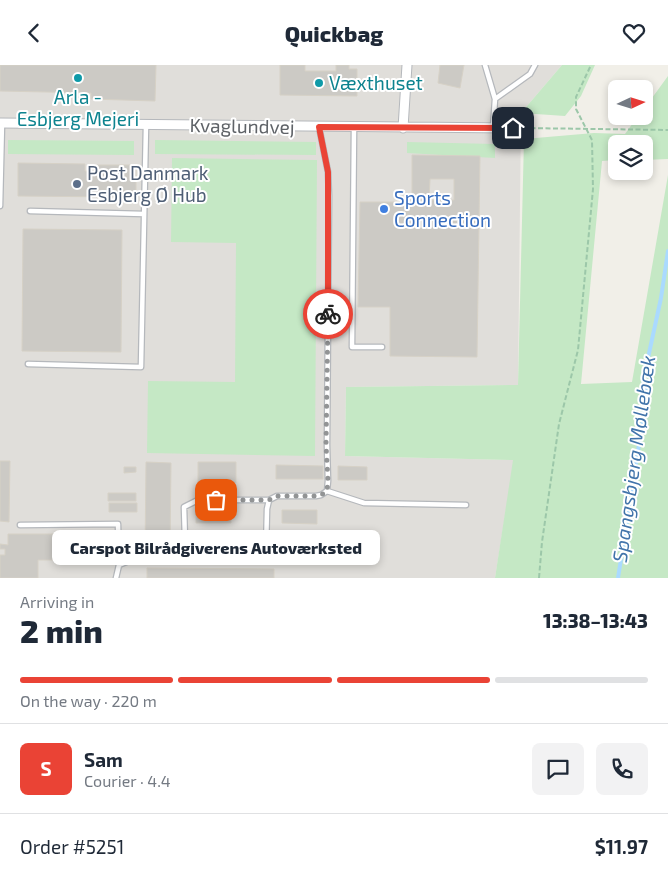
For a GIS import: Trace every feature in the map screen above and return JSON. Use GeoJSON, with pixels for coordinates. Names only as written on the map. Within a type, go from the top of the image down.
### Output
{"type":"FeatureCollection","features":[{"type":"Feature","properties":{"kind":"street"},"geometry":{"type":"LineString","coordinates":[[403,128],[407,65]]}},
{"type":"Feature","properties":{"kind":"street","name":"Kvaglundvej"},"geometry":{"type":"LineString","coordinates":[[1,123],[513,128]]}},
{"type":"Feature","properties":{"kind":"lane"},"geometry":{"type":"LineString","coordinates":[[485,65],[495,99],[493,128]]}},
{"type":"Feature","properties":{"kind":"lane"},"geometry":{"type":"LineString","coordinates":[[495,99],[530,75],[535,65]]}},
{"type":"Feature","properties":{"kind":"lane"},"geometry":{"type":"LineString","coordinates":[[0,206],[1,123]]}},
{"type":"Feature","properties":{"kind":"lane"},"geometry":{"type":"LineString","coordinates":[[28,364],[141,367],[146,125]]}},
{"type":"Feature","properties":{"kind":"lane"},"geometry":{"type":"LineString","coordinates":[[319,127],[328,172],[327,491]]}},
{"type":"Feature","properties":{"kind":"lane"},"geometry":{"type":"LineString","coordinates":[[354,127],[352,347],[382,347]]}},
{"type":"Feature","properties":{"kind":"lane"},"geometry":{"type":"LineString","coordinates":[[30,211],[144,214]]}},
{"type":"Feature","properties":{"kind":"lane"},"geometry":{"type":"LineString","coordinates":[[266,539],[185,539],[184,507],[198,500],[269,500],[277,496],[316,496],[327,491]]}},
{"type":"Feature","properties":{"kind":"lane"},"geometry":{"type":"LineString","coordinates":[[327,491],[364,503],[466,505]]}},
{"type":"Feature","properties":{"kind":"lane"},"geometry":{"type":"LineString","coordinates":[[119,565],[129,561],[256,561],[264,556],[266,509],[269,500]]}},
{"type":"Feature","properties":{"kind":"lane"},"geometry":{"type":"LineString","coordinates":[[20,525],[118,524],[119,565],[116,578]]}},
{"type":"Feature","properties":{"kind":"path"},"geometry":{"type":"LineString","coordinates":[[539,578],[542,542],[559,424],[578,350],[592,189],[592,140],[576,109],[576,97],[591,65]]}},
{"type":"Feature","properties":{"kind":"path"},"geometry":{"type":"LineString","coordinates":[[513,128],[668,130]]}},
{"type":"Feature","properties":{"kind":"shaded area"},"geometry":{"type":"Polygon","coordinates":[[[0,65],[562,65],[521,113],[518,385],[346,387],[345,456],[514,460],[495,578],[0,578],[0,65]]]}},
{"type":"Feature","properties":{"kind":"green space"},"geometry":{"type":"Polygon","coordinates":[[[562,65],[595,65],[581,96],[565,116],[521,113],[562,65]]]}},
{"type":"Feature","properties":{"kind":"green space"},"geometry":{"type":"Polygon","coordinates":[[[668,76],[668,159],[653,160],[653,135],[608,135],[608,161],[602,161],[581,384],[632,382],[668,175],[668,578],[495,578],[513,460],[345,456],[346,387],[518,385],[524,139],[594,133],[625,134],[632,125],[653,125],[653,97],[668,76]]]}},
{"type":"Feature","properties":{"kind":"green space"},"geometry":{"type":"Polygon","coordinates":[[[8,140],[134,141],[134,155],[8,154],[8,140]]]}},
{"type":"Feature","properties":{"kind":"green space"},"geometry":{"type":"Polygon","coordinates":[[[155,140],[316,142],[316,155],[155,154],[155,140]]]}},
{"type":"Feature","properties":{"kind":"green space"},"geometry":{"type":"Polygon","coordinates":[[[407,142],[495,144],[495,158],[407,153],[407,142]]]}},
{"type":"Feature","properties":{"kind":"green space"},"geometry":{"type":"Polygon","coordinates":[[[172,158],[317,160],[315,456],[147,453],[148,381],[235,382],[236,243],[171,242],[172,158]]]}},
{"type":"Feature","properties":{"kind":"building","name":"Arla - Esbjerg Mejeri"},"geometry":{"type":"Polygon","coordinates":[[[0,65],[156,65],[155,101],[91,99],[91,93],[0,91],[0,65]]]}},
{"type":"Feature","properties":{"kind":"building","name":"Væxthuset"},"geometry":{"type":"Polygon","coordinates":[[[280,65],[305,65],[305,71],[336,71],[336,65],[349,65],[349,69],[357,69],[357,96],[280,95],[280,65]]]}},
{"type":"Feature","properties":{"kind":"building"},"geometry":{"type":"Polygon","coordinates":[[[440,65],[464,65],[460,88],[438,83],[440,65]]]}},
{"type":"Feature","properties":{"kind":"building"},"geometry":{"type":"Polygon","coordinates":[[[412,155],[480,156],[477,357],[390,356],[390,307],[358,307],[360,202],[412,202],[412,155]],[[430,179],[429,200],[454,200],[454,179],[430,179]]]}},
{"type":"Feature","properties":{"kind":"building","name":"Post Danmark Esbjerg Ø Hub"},"geometry":{"type":"Polygon","coordinates":[[[18,163],[85,164],[85,171],[95,171],[95,165],[136,165],[136,199],[121,199],[121,197],[18,196],[18,163]]]}},
{"type":"Feature","properties":{"kind":"building"},"geometry":{"type":"Polygon","coordinates":[[[23,229],[122,230],[121,352],[22,351],[23,229]]]}},
{"type":"Feature","properties":{"kind":"building"},"geometry":{"type":"Polygon","coordinates":[[[0,461],[10,461],[9,522],[0,521],[0,461]]]}},
{"type":"Feature","properties":{"kind":"building"},"geometry":{"type":"Polygon","coordinates":[[[146,462],[171,463],[170,553],[145,553],[146,462]]]}},
{"type":"Feature","properties":{"kind":"building"},"geometry":{"type":"Polygon","coordinates":[[[198,462],[236,462],[236,483],[198,483],[198,462]]]}},
{"type":"Feature","properties":{"kind":"building"},"geometry":{"type":"Polygon","coordinates":[[[276,465],[323,466],[323,479],[276,479],[276,465]]]}},
{"type":"Feature","properties":{"kind":"building"},"geometry":{"type":"Polygon","coordinates":[[[338,466],[367,467],[367,480],[338,480],[338,466]]]}},
{"type":"Feature","properties":{"kind":"building"},"geometry":{"type":"Polygon","coordinates":[[[124,467],[136,467],[136,472],[124,473],[124,467]]]}},
{"type":"Feature","properties":{"kind":"building"},"geometry":{"type":"Polygon","coordinates":[[[108,493],[136,493],[136,501],[108,501],[108,493]]]}},
{"type":"Feature","properties":{"kind":"building"},"geometry":{"type":"Polygon","coordinates":[[[109,503],[137,503],[137,512],[109,512],[109,503]]]}},
{"type":"Feature","properties":{"kind":"building"},"geometry":{"type":"Polygon","coordinates":[[[196,509],[231,510],[231,523],[196,523],[196,509]]]}},
{"type":"Feature","properties":{"kind":"building"},"geometry":{"type":"Polygon","coordinates":[[[282,510],[317,510],[317,524],[282,523],[282,510]]]}},
{"type":"Feature","properties":{"kind":"building"},"geometry":{"type":"Polygon","coordinates":[[[8,534],[84,534],[84,560],[38,560],[38,578],[0,578],[0,555],[5,555],[5,549],[0,549],[0,544],[8,545],[8,534]]]}},
{"type":"Feature","properties":{"kind":"building"},"geometry":{"type":"Polygon","coordinates":[[[147,568],[274,569],[274,578],[147,578],[147,568]]]}},
{"type":"Feature","properties":{"kind":"waterway","name":"Spangsbjerg Møllebæk"},"geometry":{"type":"LineString","coordinates":[[618,578],[647,394],[643,381],[661,298],[668,251]]}},
{"type":"Feature","properties":{"kind":"way so far"},"geometry":{"type":"LineString","coordinates":[[216,500],[269,500],[277,496],[316,496],[327,491],[328,314]]}},
{"type":"Feature","properties":{"kind":"place","name":"Arla - Esbjerg Mejeri"},"geometry":{"type":"Point","coordinates":[78,78]}},
{"type":"Feature","properties":{"kind":"place","name":"Væxthuset"},"geometry":{"type":"Point","coordinates":[319,83]}},
{"type":"Feature","properties":{"kind":"place","name":"Post Danmark Esbjerg Ø Hub"},"geometry":{"type":"Point","coordinates":[77,184]}},
{"type":"Feature","properties":{"kind":"place","name":"Sports Connection"},"geometry":{"type":"Point","coordinates":[384,209]}},
{"type":"Feature","properties":{"kind":"place","name":"Carspot Bilrådgiverens Autoværksted"},"geometry":{"type":"Point","coordinates":[216,500]}},
{"type":"Feature","properties":{"kind":"route"},"geometry":{"type":"LineString","coordinates":[[328,314],[328,172],[319,127],[513,128]]}}]}
